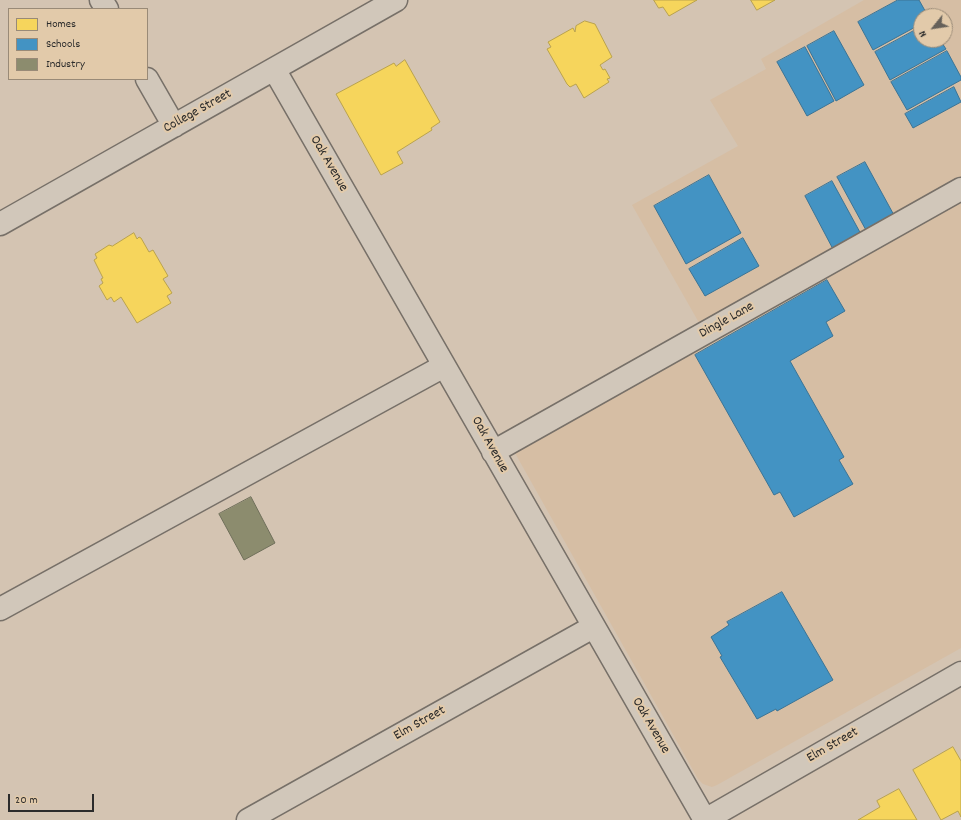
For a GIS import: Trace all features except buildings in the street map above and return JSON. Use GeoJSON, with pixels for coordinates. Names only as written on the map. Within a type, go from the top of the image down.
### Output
{"type":"FeatureCollection","features":[{"type":"Feature","properties":{"kind":"street","name":"College Street"},"geometry":{"type":"LineString","coordinates":[[0,224],[396,0]]}},
{"type":"Feature","properties":{"kind":"street","name":"Oak Avenue"},"geometry":{"type":"LineString","coordinates":[[274,69],[705,820]]}},
{"type":"Feature","properties":{"kind":"street"},"geometry":{"type":"LineString","coordinates":[[148,80],[174,126]]}},
{"type":"Feature","properties":{"kind":"street","name":"Dingle Lane"},"geometry":{"type":"LineString","coordinates":[[493,452],[961,190]]}},
{"type":"Feature","properties":{"kind":"street"},"geometry":{"type":"LineString","coordinates":[[0,609],[444,366]]}},
{"type":"Feature","properties":{"kind":"street","name":"Elm Street"},"geometry":{"type":"LineString","coordinates":[[248,820],[593,627]]}},
{"type":"Feature","properties":{"kind":"street","name":"Elm Street"},"geometry":{"type":"LineString","coordinates":[[705,820],[961,673]]}},
{"type":"Feature","properties":{"kind":"shaded area"},"geometry":{"type":"Polygon","coordinates":[[[864,0],[961,0],[961,648],[712,787],[703,784],[698,779],[515,453],[710,342],[632,205],[738,146],[710,100],[766,69],[761,59],[864,0]]]}}]}
